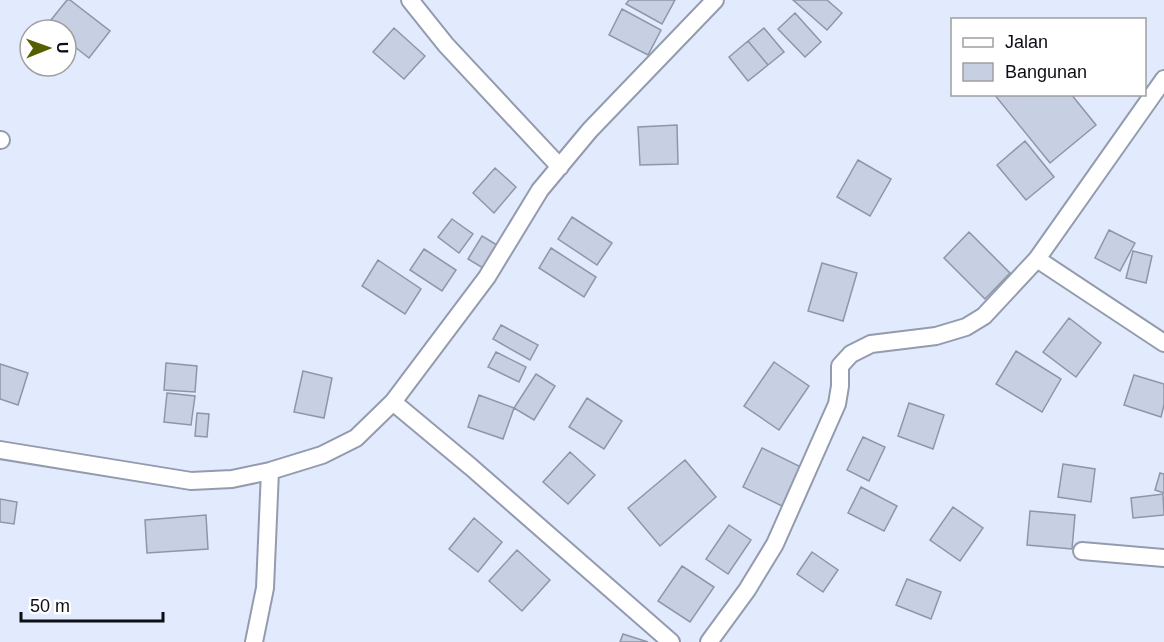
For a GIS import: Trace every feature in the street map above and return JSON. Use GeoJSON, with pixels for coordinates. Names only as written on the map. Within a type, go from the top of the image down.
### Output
{"type":"FeatureCollection","features":[{"type":"Feature","properties":{"kind":"street"},"geometry":{"type":"LineString","coordinates":[[410,0],[446,45],[560,167]]}},
{"type":"Feature","properties":{"kind":"street"},"geometry":{"type":"LineString","coordinates":[[0,450],[191,481],[232,479],[270,471],[322,455],[356,438],[393,402],[487,277],[540,190],[590,130],[715,0]]}},
{"type":"Feature","properties":{"kind":"street"},"geometry":{"type":"LineString","coordinates":[[709,642],[747,590],[776,544],[837,404],[840,366],[851,354],[871,344],[936,336],[966,327],[984,316],[1037,259],[1164,79]]}},
{"type":"Feature","properties":{"kind":"street"},"geometry":{"type":"LineString","coordinates":[[1037,259],[1164,343]]}},
{"type":"Feature","properties":{"kind":"street"},"geometry":{"type":"LineString","coordinates":[[393,402],[671,642]]}},
{"type":"Feature","properties":{"kind":"street"},"geometry":{"type":"LineString","coordinates":[[254,642],[265,588],[270,471]]}},
{"type":"Feature","properties":{"kind":"street"},"geometry":{"type":"LineString","coordinates":[[1082,551],[1164,558]]}},
{"type":"Feature","properties":{"kind":"building"},"geometry":{"type":"Polygon","coordinates":[[[67,0],[70,0],[110,31],[89,58],[78,49],[78,18],[53,18],[67,0]]]}},
{"type":"Feature","properties":{"kind":"building"},"geometry":{"type":"Polygon","coordinates":[[[629,0],[675,0],[662,24],[626,4],[629,0]]]}},
{"type":"Feature","properties":{"kind":"building"},"geometry":{"type":"Polygon","coordinates":[[[793,0],[827,0],[842,13],[827,30],[793,0]]]}},
{"type":"Feature","properties":{"kind":"building"},"geometry":{"type":"Polygon","coordinates":[[[622,9],[661,30],[648,55],[609,35],[622,9]]]}},
{"type":"Feature","properties":{"kind":"building"},"geometry":{"type":"Polygon","coordinates":[[[795,13],[821,42],[805,57],[778,29],[795,13]]]}},
{"type":"Feature","properties":{"kind":"building"},"geometry":{"type":"Polygon","coordinates":[[[394,28],[425,56],[404,79],[373,52],[394,28]]]}},
{"type":"Feature","properties":{"kind":"building"},"geometry":{"type":"Polygon","coordinates":[[[764,28],[784,52],[768,65],[748,41],[764,28]]]}},
{"type":"Feature","properties":{"kind":"building"},"geometry":{"type":"Polygon","coordinates":[[[748,41],[768,65],[748,81],[729,57],[748,41]]]}},
{"type":"Feature","properties":{"kind":"building"},"geometry":{"type":"Polygon","coordinates":[[[996,96],[1073,96],[1096,125],[1050,163],[996,96]]]}},
{"type":"Feature","properties":{"kind":"building"},"geometry":{"type":"Polygon","coordinates":[[[677,125],[678,164],[640,165],[638,127],[677,125]]]}},
{"type":"Feature","properties":{"kind":"building"},"geometry":{"type":"Polygon","coordinates":[[[1025,141],[1054,177],[1026,200],[997,165],[1025,141]]]}},
{"type":"Feature","properties":{"kind":"building"},"geometry":{"type":"Polygon","coordinates":[[[858,160],[891,179],[870,216],[837,197],[858,160]]]}},
{"type":"Feature","properties":{"kind":"building"},"geometry":{"type":"Polygon","coordinates":[[[495,168],[516,187],[494,213],[473,193],[495,168]]]}},
{"type":"Feature","properties":{"kind":"building"},"geometry":{"type":"Polygon","coordinates":[[[572,217],[612,243],[597,265],[558,239],[572,217]]]}},
{"type":"Feature","properties":{"kind":"building"},"geometry":{"type":"Polygon","coordinates":[[[452,219],[473,234],[459,253],[438,237],[452,219]]]}},
{"type":"Feature","properties":{"kind":"building"},"geometry":{"type":"Polygon","coordinates":[[[1109,230],[1135,243],[1120,271],[1095,258],[1109,230]]]}},
{"type":"Feature","properties":{"kind":"building"},"geometry":{"type":"Polygon","coordinates":[[[969,232],[1010,273],[985,299],[944,258],[969,232]]]}},
{"type":"Feature","properties":{"kind":"building"},"geometry":{"type":"Polygon","coordinates":[[[482,236],[502,248],[488,271],[468,259],[482,236]]]}},
{"type":"Feature","properties":{"kind":"building"},"geometry":{"type":"Polygon","coordinates":[[[551,248],[596,277],[584,297],[539,268],[551,248]]]}},
{"type":"Feature","properties":{"kind":"building"},"geometry":{"type":"Polygon","coordinates":[[[424,249],[456,270],[442,291],[410,270],[424,249]]]}},
{"type":"Feature","properties":{"kind":"building"},"geometry":{"type":"Polygon","coordinates":[[[1133,251],[1152,256],[1146,283],[1126,278],[1133,251]]]}},
{"type":"Feature","properties":{"kind":"building"},"geometry":{"type":"Polygon","coordinates":[[[378,260],[421,289],[405,314],[362,286],[378,260]]]}},
{"type":"Feature","properties":{"kind":"building"},"geometry":{"type":"Polygon","coordinates":[[[822,263],[857,273],[843,321],[808,311],[822,263]]]}},
{"type":"Feature","properties":{"kind":"building"},"geometry":{"type":"Polygon","coordinates":[[[1069,318],[1101,343],[1076,377],[1043,352],[1069,318]]]}},
{"type":"Feature","properties":{"kind":"building"},"geometry":{"type":"Polygon","coordinates":[[[501,325],[538,345],[530,360],[493,339],[501,325]]]}},
{"type":"Feature","properties":{"kind":"building"},"geometry":{"type":"Polygon","coordinates":[[[1016,351],[1061,379],[1042,412],[996,384],[1016,351]]]}},
{"type":"Feature","properties":{"kind":"building"},"geometry":{"type":"Polygon","coordinates":[[[496,352],[526,367],[519,382],[488,367],[496,352]]]}},
{"type":"Feature","properties":{"kind":"building"},"geometry":{"type":"Polygon","coordinates":[[[774,362],[809,386],[779,430],[744,406],[774,362]]]}},
{"type":"Feature","properties":{"kind":"building"},"geometry":{"type":"Polygon","coordinates":[[[166,363],[197,366],[195,392],[164,390],[166,363]]]}},
{"type":"Feature","properties":{"kind":"building"},"geometry":{"type":"Polygon","coordinates":[[[0,364],[28,373],[18,405],[0,399],[0,364]]]}},
{"type":"Feature","properties":{"kind":"building"},"geometry":{"type":"Polygon","coordinates":[[[303,371],[332,378],[324,418],[294,412],[303,371]]]}},
{"type":"Feature","properties":{"kind":"building"},"geometry":{"type":"Polygon","coordinates":[[[536,374],[555,386],[534,420],[514,408],[536,374]]]}},
{"type":"Feature","properties":{"kind":"building"},"geometry":{"type":"Polygon","coordinates":[[[1134,375],[1164,384],[1164,405],[1161,417],[1124,405],[1134,375]]]}},
{"type":"Feature","properties":{"kind":"building"},"geometry":{"type":"Polygon","coordinates":[[[167,393],[195,396],[191,425],[164,422],[167,393]]]}},
{"type":"Feature","properties":{"kind":"building"},"geometry":{"type":"Polygon","coordinates":[[[479,395],[514,408],[503,439],[468,427],[479,395]]]}},
{"type":"Feature","properties":{"kind":"building"},"geometry":{"type":"Polygon","coordinates":[[[587,398],[622,421],[604,449],[569,427],[587,398]]]}},
{"type":"Feature","properties":{"kind":"building"},"geometry":{"type":"Polygon","coordinates":[[[909,403],[944,415],[933,449],[898,436],[909,403]]]}},
{"type":"Feature","properties":{"kind":"building"},"geometry":{"type":"Polygon","coordinates":[[[197,413],[209,414],[207,437],[195,436],[197,413]]]}},
{"type":"Feature","properties":{"kind":"building"},"geometry":{"type":"Polygon","coordinates":[[[863,437],[885,447],[869,481],[847,470],[863,437]]]}},
{"type":"Feature","properties":{"kind":"building"},"geometry":{"type":"Polygon","coordinates":[[[762,448],[801,467],[782,506],[743,487],[762,448]]]}},
{"type":"Feature","properties":{"kind":"building"},"geometry":{"type":"Polygon","coordinates":[[[570,452],[595,475],[568,504],[543,482],[570,452]]]}},
{"type":"Feature","properties":{"kind":"building"},"geometry":{"type":"Polygon","coordinates":[[[685,460],[716,497],[660,546],[628,508],[685,460]]]}},
{"type":"Feature","properties":{"kind":"building"},"geometry":{"type":"Polygon","coordinates":[[[1063,464],[1095,469],[1091,502],[1058,497],[1063,464]]]}},
{"type":"Feature","properties":{"kind":"building"},"geometry":{"type":"Polygon","coordinates":[[[1160,473],[1164,474],[1164,493],[1155,490],[1160,473]]]}},
{"type":"Feature","properties":{"kind":"building"},"geometry":{"type":"Polygon","coordinates":[[[861,487],[897,506],[884,531],[848,513],[861,487]]]}},
{"type":"Feature","properties":{"kind":"building"},"geometry":{"type":"Polygon","coordinates":[[[1163,494],[1164,515],[1133,518],[1131,498],[1163,494]]]}},
{"type":"Feature","properties":{"kind":"building"},"geometry":{"type":"Polygon","coordinates":[[[0,499],[17,502],[14,524],[0,522],[0,499]]]}},
{"type":"Feature","properties":{"kind":"building"},"geometry":{"type":"Polygon","coordinates":[[[953,507],[983,528],[960,561],[930,540],[953,507]]]}},
{"type":"Feature","properties":{"kind":"building"},"geometry":{"type":"Polygon","coordinates":[[[1030,511],[1075,515],[1072,549],[1027,545],[1030,511]]]}},
{"type":"Feature","properties":{"kind":"building"},"geometry":{"type":"Polygon","coordinates":[[[206,515],[208,549],[147,553],[145,520],[206,515]]]}},
{"type":"Feature","properties":{"kind":"building"},"geometry":{"type":"Polygon","coordinates":[[[474,518],[502,542],[478,572],[449,549],[474,518]]]}},
{"type":"Feature","properties":{"kind":"building"},"geometry":{"type":"Polygon","coordinates":[[[729,525],[751,540],[728,574],[706,559],[729,525]]]}},
{"type":"Feature","properties":{"kind":"building"},"geometry":{"type":"Polygon","coordinates":[[[517,550],[550,580],[522,611],[489,581],[517,550]]]}},
{"type":"Feature","properties":{"kind":"building"},"geometry":{"type":"Polygon","coordinates":[[[812,552],[838,570],[823,592],[797,574],[812,552]]]}},
{"type":"Feature","properties":{"kind":"building"},"geometry":{"type":"Polygon","coordinates":[[[682,566],[714,587],[690,622],[658,601],[682,566]]]}},
{"type":"Feature","properties":{"kind":"building"},"geometry":{"type":"Polygon","coordinates":[[[907,579],[941,592],[931,619],[896,605],[907,579]]]}},
{"type":"Feature","properties":{"kind":"building"},"geometry":{"type":"Polygon","coordinates":[[[623,634],[648,642],[620,642],[623,634]]]}}]}
